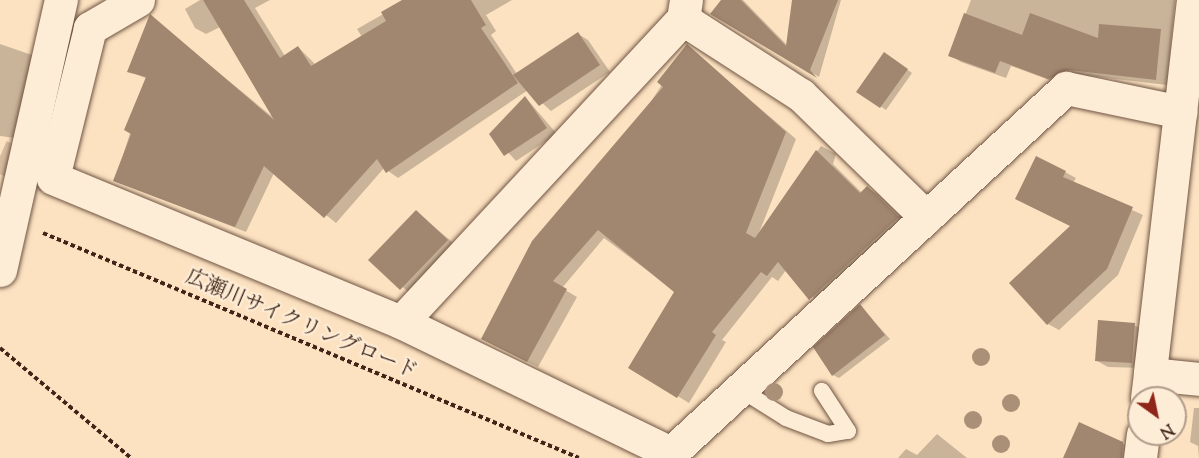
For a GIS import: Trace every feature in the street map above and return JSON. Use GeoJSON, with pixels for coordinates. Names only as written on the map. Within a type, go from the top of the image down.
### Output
{"type":"FeatureCollection","features":[{"type":"Feature","properties":{"kind":"street"},"geometry":{"type":"LineString","coordinates":[[6,232],[62,0]]}},
{"type":"Feature","properties":{"kind":"street"},"geometry":{"type":"LineString","coordinates":[[138,0],[90,28],[53,178],[401,322],[671,453],[1065,88],[1181,112]]}},
{"type":"Feature","properties":{"kind":"street"},"geometry":{"type":"LineString","coordinates":[[1192,0],[1148,386],[1199,379]]}},
{"type":"Feature","properties":{"kind":"street"},"geometry":{"type":"LineString","coordinates":[[401,322],[685,10],[801,95],[926,217]]}},
{"type":"Feature","properties":{"kind":"lane"},"geometry":{"type":"LineString","coordinates":[[740,389],[786,418],[828,434],[848,430],[822,391]]}},
{"type":"Feature","properties":{"kind":"path","name":"広瀬川サイクリングロード"},"geometry":{"type":"LineString","coordinates":[[6,232],[42,232],[579,458]]}},
{"type":"Feature","properties":{"kind":"path"},"geometry":{"type":"LineString","coordinates":[[0,348],[132,458]]}},
{"type":"Feature","properties":{"kind":"building"},"geometry":{"type":"Polygon","coordinates":[[[203,0],[244,0],[280,58],[298,46],[311,66],[386,21],[381,12],[402,0],[471,0],[486,25],[481,28],[518,83],[386,173],[377,159],[324,218],[264,166],[235,227],[113,181],[131,134],[124,130],[146,77],[127,72],[150,14],[274,120],[203,0]]]}},
{"type":"Feature","properties":{"kind":"building"},"geometry":{"type":"Polygon","coordinates":[[[721,0],[741,0],[786,46],[792,0],[838,0],[810,70],[817,78],[710,14],[721,0]]]}},
{"type":"Feature","properties":{"kind":"building"},"geometry":{"type":"Polygon","coordinates":[[[964,13],[1022,35],[1030,13],[1098,38],[1099,24],[1161,29],[1156,80],[1069,70],[1048,79],[1000,61],[995,73],[948,56],[964,13]]]}},
{"type":"Feature","properties":{"kind":"building"},"geometry":{"type":"Polygon","coordinates":[[[578,32],[600,65],[539,106],[513,75],[578,32]]]}},
{"type":"Feature","properties":{"kind":"building"},"geometry":{"type":"Polygon","coordinates":[[[687,44],[786,132],[746,233],[755,238],[816,150],[860,193],[867,186],[899,217],[809,300],[778,262],[767,276],[761,272],[712,332],[716,335],[677,398],[628,368],[674,292],[598,230],[553,281],[567,289],[527,362],[481,339],[532,241],[663,87],[657,82],[687,44]]]}},
{"type":"Feature","properties":{"kind":"building"},"geometry":{"type":"Polygon","coordinates":[[[884,52],[908,69],[880,108],[856,92],[884,52]]]}},
{"type":"Feature","properties":{"kind":"building"},"geometry":{"type":"Polygon","coordinates":[[[525,96],[547,128],[504,156],[489,134],[525,96]]]}},
{"type":"Feature","properties":{"kind":"building"},"geometry":{"type":"Polygon","coordinates":[[[1036,156],[1066,171],[1063,177],[1133,207],[1107,269],[1047,325],[1009,283],[1070,226],[1015,199],[1036,156]]]}},
{"type":"Feature","properties":{"kind":"building"},"geometry":{"type":"Polygon","coordinates":[[[416,210],[448,240],[400,290],[368,260],[416,210]]]}},
{"type":"Feature","properties":{"kind":"building"},"geometry":{"type":"Polygon","coordinates":[[[860,304],[885,335],[832,376],[813,347],[860,304]]]}},
{"type":"Feature","properties":{"kind":"building"},"geometry":{"type":"Polygon","coordinates":[[[1098,320],[1135,323],[1132,363],[1095,361],[1098,320]]]}},
{"type":"Feature","properties":{"kind":"building"},"geometry":{"type":"Polygon","coordinates":[[[1079,422],[1123,442],[1122,458],[1063,458],[1079,422]]]}},
{"type":"Feature","properties":{"kind":"tunnel"},"geometry":{"type":"LineString","coordinates":[[0,156],[48,176]]}}]}
